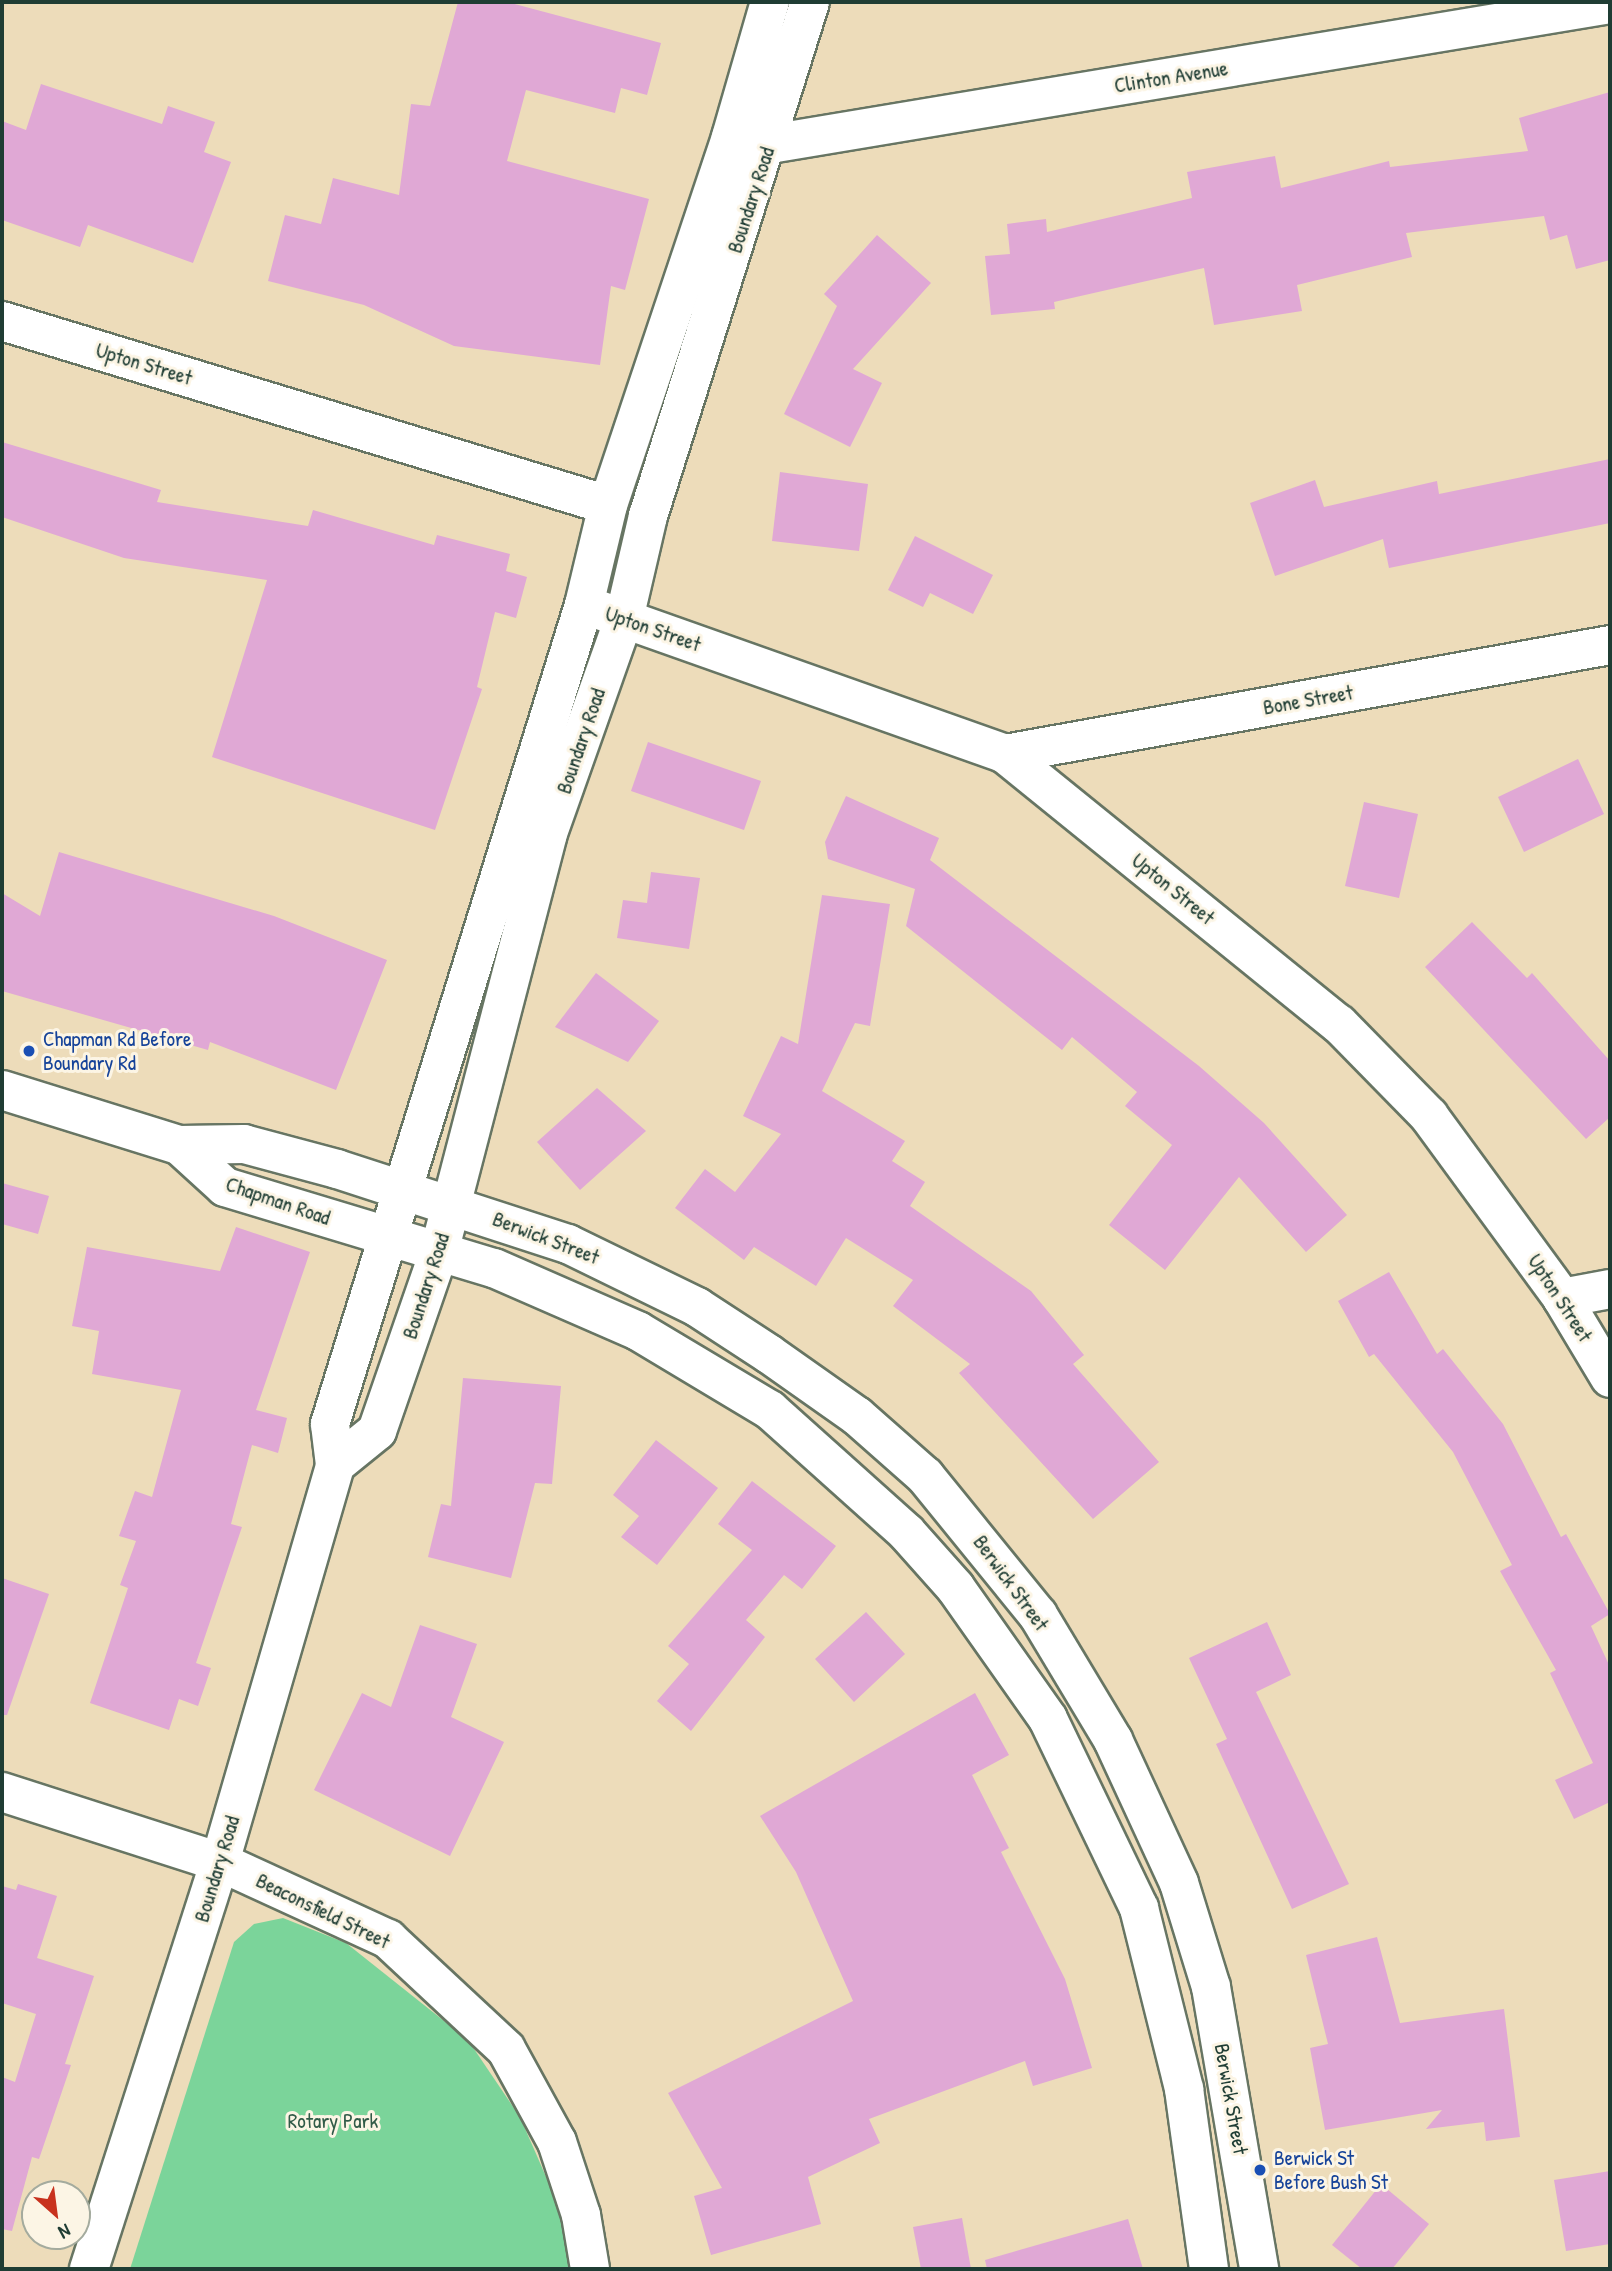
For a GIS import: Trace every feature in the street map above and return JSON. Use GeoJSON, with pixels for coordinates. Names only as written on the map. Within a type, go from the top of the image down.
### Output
{"type":"FeatureCollection","features":[{"type":"Feature","properties":{"kind":"street","name":"Boundary Road"},"geometry":{"type":"LineString","coordinates":[[89,2269],[220,1862],[335,1465],[330,1424],[584,605],[608,505],[732,137],[769,2]]}},
{"type":"Feature","properties":{"kind":"street","name":"Boundary Road"},"geometry":{"type":"LineString","coordinates":[[335,1465],[377,1431],[439,1252],[547,836],[624,619],[648,516],[769,144],[810,2]]}},
{"type":"Feature","properties":{"kind":"street","name":"Clinton Avenue"},"geometry":{"type":"LineString","coordinates":[[732,137],[769,144],[1610,4]]}},
{"type":"Feature","properties":{"kind":"street","name":"Upton Street"},"geometry":{"type":"LineString","coordinates":[[2,321],[608,505]]}},
{"type":"Feature","properties":{"kind":"street","name":"Upton Street"},"geometry":{"type":"LineString","coordinates":[[584,605],[1005,754],[1339,1024],[1429,1116],[1562,1298],[1610,1378]]}},
{"type":"Feature","properties":{"kind":"street","name":"Bone Street"},"geometry":{"type":"LineString","coordinates":[[1005,754],[1610,645]]}},
{"type":"Feature","properties":{"kind":"street","name":"Chapman Road"},"geometry":{"type":"LineString","coordinates":[[2,1090],[179,1145],[244,1144],[402,1190]]}},
{"type":"Feature","properties":{"kind":"street","name":"Chapman Road"},"geometry":{"type":"LineString","coordinates":[[179,1145],[225,1187],[389,1236]]}},
{"type":"Feature","properties":{"kind":"street","name":"Berwick Street"},"geometry":{"type":"LineString","coordinates":[[402,1190],[451,1203],[568,1244],[697,1307],[857,1416],[925,1476],[981,1540],[1084,1690],[1179,1883],[1211,1987],[1259,2269]]}},
{"type":"Feature","properties":{"kind":"street"},"geometry":{"type":"LineString","coordinates":[[389,1236],[565,1296],[711,1371],[829,1458],[955,1587],[1048,1719],[1139,1908],[1184,2089],[1209,2269]]}},
{"type":"Feature","properties":{"kind":"street"},"geometry":{"type":"LineString","coordinates":[[1562,1298],[1610,1290]]}},
{"type":"Feature","properties":{"kind":"street","name":"Beaconsfield Street"},"geometry":{"type":"LineString","coordinates":[[2,1792],[220,1862],[387,1939],[506,2049],[557,2142],[581,2215],[590,2269]]}},
{"type":"Feature","properties":{"kind":"green space","name":"Rotary Park"},"geometry":{"type":"Polygon","coordinates":[[[283,1918],[346,1943],[468,2040],[520,2117],[564,2218],[573,2269],[130,2269],[234,1942],[254,1924],[283,1918]]]}},
{"type":"Feature","properties":{"kind":"building"},"geometry":{"type":"Polygon","coordinates":[[[458,2],[507,2],[661,43],[647,95],[621,88],[615,113],[526,90],[507,161],[649,199],[625,290],[611,286],[600,365],[454,346],[364,305],[268,281],[285,215],[321,224],[333,178],[399,195],[411,104],[430,106],[458,2]]]}},
{"type":"Feature","properties":{"kind":"building"},"geometry":{"type":"Polygon","coordinates":[[[41,84],[162,124],[168,106],[215,122],[204,152],[231,162],[193,263],[88,225],[80,247],[2,220],[2,121],[26,130],[41,84]]]}},
{"type":"Feature","properties":{"kind":"building"},"geometry":{"type":"Polygon","coordinates":[[[1610,92],[1610,260],[1576,269],[1567,235],[1550,240],[1544,216],[1406,233],[1412,257],[1297,285],[1302,311],[1214,325],[1204,268],[1054,302],[1055,309],[991,315],[985,256],[1010,254],[1007,224],[1046,219],[1047,232],[1192,198],[1187,172],[1275,156],[1281,188],[1389,161],[1390,167],[1528,151],[1519,118],[1610,92]]]}},
{"type":"Feature","properties":{"kind":"building"},"geometry":{"type":"Polygon","coordinates":[[[877,235],[931,283],[853,369],[882,383],[850,447],[784,414],[837,306],[824,294],[877,235]]]}},
{"type":"Feature","properties":{"kind":"building"},"geometry":{"type":"Polygon","coordinates":[[[2,442],[161,490],[157,502],[308,526],[313,510],[434,545],[437,535],[510,554],[506,571],[527,577],[516,618],[495,612],[477,687],[482,689],[435,830],[212,757],[267,580],[124,558],[2,517],[2,442]]]}},
{"type":"Feature","properties":{"kind":"building"},"geometry":{"type":"Polygon","coordinates":[[[1610,459],[1610,523],[1389,568],[1383,539],[1275,576],[1250,503],[1315,480],[1324,507],[1437,481],[1439,494],[1610,459]]]}},
{"type":"Feature","properties":{"kind":"building"},"geometry":{"type":"Polygon","coordinates":[[[780,472],[868,484],[859,551],[772,541],[780,472]]]}},
{"type":"Feature","properties":{"kind":"building"},"geometry":{"type":"Polygon","coordinates":[[[915,536],[993,575],[973,614],[930,593],[923,607],[888,590],[915,536]]]}},
{"type":"Feature","properties":{"kind":"building"},"geometry":{"type":"Polygon","coordinates":[[[648,742],[761,781],[744,830],[631,791],[648,742]]]}},
{"type":"Feature","properties":{"kind":"building"},"geometry":{"type":"Polygon","coordinates":[[[1578,759],[1604,814],[1524,852],[1498,797],[1578,759]]]}},
{"type":"Feature","properties":{"kind":"building"},"geometry":{"type":"Polygon","coordinates":[[[846,796],[939,838],[930,860],[1199,1066],[1264,1123],[1347,1215],[1306,1252],[1239,1177],[1165,1270],[1109,1225],[1172,1145],[1125,1106],[1137,1092],[1072,1037],[1062,1050],[906,926],[915,889],[828,859],[825,842],[846,796]]]}},
{"type":"Feature","properties":{"kind":"building"},"geometry":{"type":"Polygon","coordinates":[[[1364,802],[1418,814],[1399,898],[1345,886],[1364,802]]]}},
{"type":"Feature","properties":{"kind":"building"},"geometry":{"type":"Polygon","coordinates":[[[59,852],[274,916],[387,960],[336,1090],[210,1042],[208,1050],[2,991],[2,893],[40,916],[59,852]]]}},
{"type":"Feature","properties":{"kind":"building"},"geometry":{"type":"Polygon","coordinates":[[[651,872],[700,878],[689,949],[617,938],[623,900],[647,903],[651,872]]]}},
{"type":"Feature","properties":{"kind":"building"},"geometry":{"type":"Polygon","coordinates":[[[822,895],[890,904],[870,1026],[855,1023],[822,1091],[905,1141],[892,1161],[925,1182],[910,1206],[1031,1291],[1084,1355],[1073,1364],[1159,1462],[1093,1519],[959,1373],[970,1364],[893,1306],[913,1280],[846,1238],[816,1286],[754,1247],[744,1260],[675,1208],[705,1169],[735,1192],[781,1134],[743,1116],[781,1036],[798,1044],[822,895]]]}},
{"type":"Feature","properties":{"kind":"building"},"geometry":{"type":"Polygon","coordinates":[[[1472,922],[1527,978],[1532,973],[1610,1061],[1610,1117],[1586,1139],[1425,967],[1472,922]]]}},
{"type":"Feature","properties":{"kind":"building"},"geometry":{"type":"Polygon","coordinates":[[[596,973],[659,1021],[628,1062],[555,1027],[596,973]]]}},
{"type":"Feature","properties":{"kind":"building"},"geometry":{"type":"Polygon","coordinates":[[[597,1088],[646,1131],[580,1190],[537,1142],[597,1088]]]}},
{"type":"Feature","properties":{"kind":"building"},"geometry":{"type":"Polygon","coordinates":[[[2,1183],[49,1196],[38,1234],[2,1224],[2,1183]]]}},
{"type":"Feature","properties":{"kind":"building"},"geometry":{"type":"Polygon","coordinates":[[[236,1227],[310,1252],[256,1410],[287,1418],[278,1453],[252,1445],[231,1524],[242,1527],[196,1663],[211,1668],[198,1706],[179,1699],[169,1730],[90,1703],[128,1588],[120,1585],[136,1541],[119,1536],[135,1491],[152,1497],[181,1390],[92,1374],[99,1331],[72,1326],[87,1247],[220,1271],[236,1227]]]}},
{"type":"Feature","properties":{"kind":"building"},"geometry":{"type":"Polygon","coordinates":[[[1389,1272],[1437,1354],[1443,1349],[1503,1424],[1561,1537],[1566,1534],[1610,1614],[1591,1626],[1610,1667],[1610,1802],[1574,1819],[1555,1780],[1593,1763],[1550,1673],[1556,1670],[1500,1571],[1512,1565],[1453,1452],[1374,1354],[1369,1357],[1338,1301],[1389,1272]]]}},
{"type":"Feature","properties":{"kind":"building"},"geometry":{"type":"Polygon","coordinates":[[[463,1378],[561,1386],[552,1484],[535,1483],[511,1578],[428,1557],[441,1504],[451,1506],[463,1378]]]}},
{"type":"Feature","properties":{"kind":"building"},"geometry":{"type":"Polygon","coordinates":[[[656,1440],[718,1488],[657,1565],[621,1537],[639,1516],[613,1495],[656,1440]]]}},
{"type":"Feature","properties":{"kind":"building"},"geometry":{"type":"Polygon","coordinates":[[[752,1481],[836,1546],[802,1589],[784,1575],[746,1620],[765,1637],[691,1731],[657,1701],[689,1664],[668,1646],[752,1550],[718,1524],[752,1481]]]}},
{"type":"Feature","properties":{"kind":"building"},"geometry":{"type":"Polygon","coordinates":[[[2,1578],[49,1594],[7,1715],[2,1715],[2,1578]]]}},
{"type":"Feature","properties":{"kind":"building"},"geometry":{"type":"Polygon","coordinates":[[[866,1612],[905,1654],[854,1702],[815,1659],[866,1612]]]}},
{"type":"Feature","properties":{"kind":"building"},"geometry":{"type":"Polygon","coordinates":[[[1267,1622],[1291,1675],[1256,1692],[1349,1884],[1292,1909],[1216,1744],[1227,1739],[1189,1658],[1267,1622]]]}},
{"type":"Feature","properties":{"kind":"building"},"geometry":{"type":"Polygon","coordinates":[[[420,1625],[477,1644],[451,1717],[504,1742],[450,1856],[314,1790],[362,1693],[391,1707],[420,1625]]]}},
{"type":"Feature","properties":{"kind":"building"},"geometry":{"type":"Polygon","coordinates":[[[975,1693],[1009,1755],[972,1775],[1009,1848],[1001,1852],[1065,1979],[1092,2068],[1033,2086],[1025,2061],[869,2119],[880,2143],[808,2177],[821,2224],[711,2255],[694,2196],[722,2188],[668,2093],[853,2001],[796,1872],[760,1816],[975,1693]]]}},
{"type":"Feature","properties":{"kind":"building"},"geometry":{"type":"Polygon","coordinates":[[[18,1884],[57,1896],[37,1958],[94,1976],[65,2064],[71,2065],[39,2159],[32,2157],[26,2180],[21,2180],[21,2198],[12,2231],[2,2229],[2,2077],[15,2082],[36,2014],[2,2003],[2,1886],[16,1890],[18,1884]]]}},
{"type":"Feature","properties":{"kind":"building"},"geometry":{"type":"Polygon","coordinates":[[[1377,1937],[1400,2023],[1504,2009],[1520,2137],[1486,2141],[1484,2122],[1426,2129],[1442,2110],[1325,2130],[1310,2048],[1328,2044],[1306,1955],[1377,1937]]]}},
{"type":"Feature","properties":{"kind":"building"},"geometry":{"type":"Polygon","coordinates":[[[1610,2171],[1610,2244],[1566,2251],[1554,2180],[1610,2171]]]}},
{"type":"Feature","properties":{"kind":"building"},"geometry":{"type":"Polygon","coordinates":[[[1381,2184],[1429,2224],[1392,2269],[1362,2269],[1332,2245],[1381,2184]]]}},
{"type":"Feature","properties":{"kind":"building"},"geometry":{"type":"Polygon","coordinates":[[[962,2218],[971,2269],[921,2269],[913,2227],[962,2218]]]}},
{"type":"Feature","properties":{"kind":"building"},"geometry":{"type":"Polygon","coordinates":[[[1128,2219],[1143,2269],[987,2269],[985,2260],[1128,2219]]]}},
{"type":"Feature","properties":{"kind":"place","name":"Chapman Rd Before Boundary Rd"},"geometry":{"type":"Point","coordinates":[29,1051]}},
{"type":"Feature","properties":{"kind":"place","name":"Berwick St Before Bush St"},"geometry":{"type":"Point","coordinates":[1260,2170]}}]}
